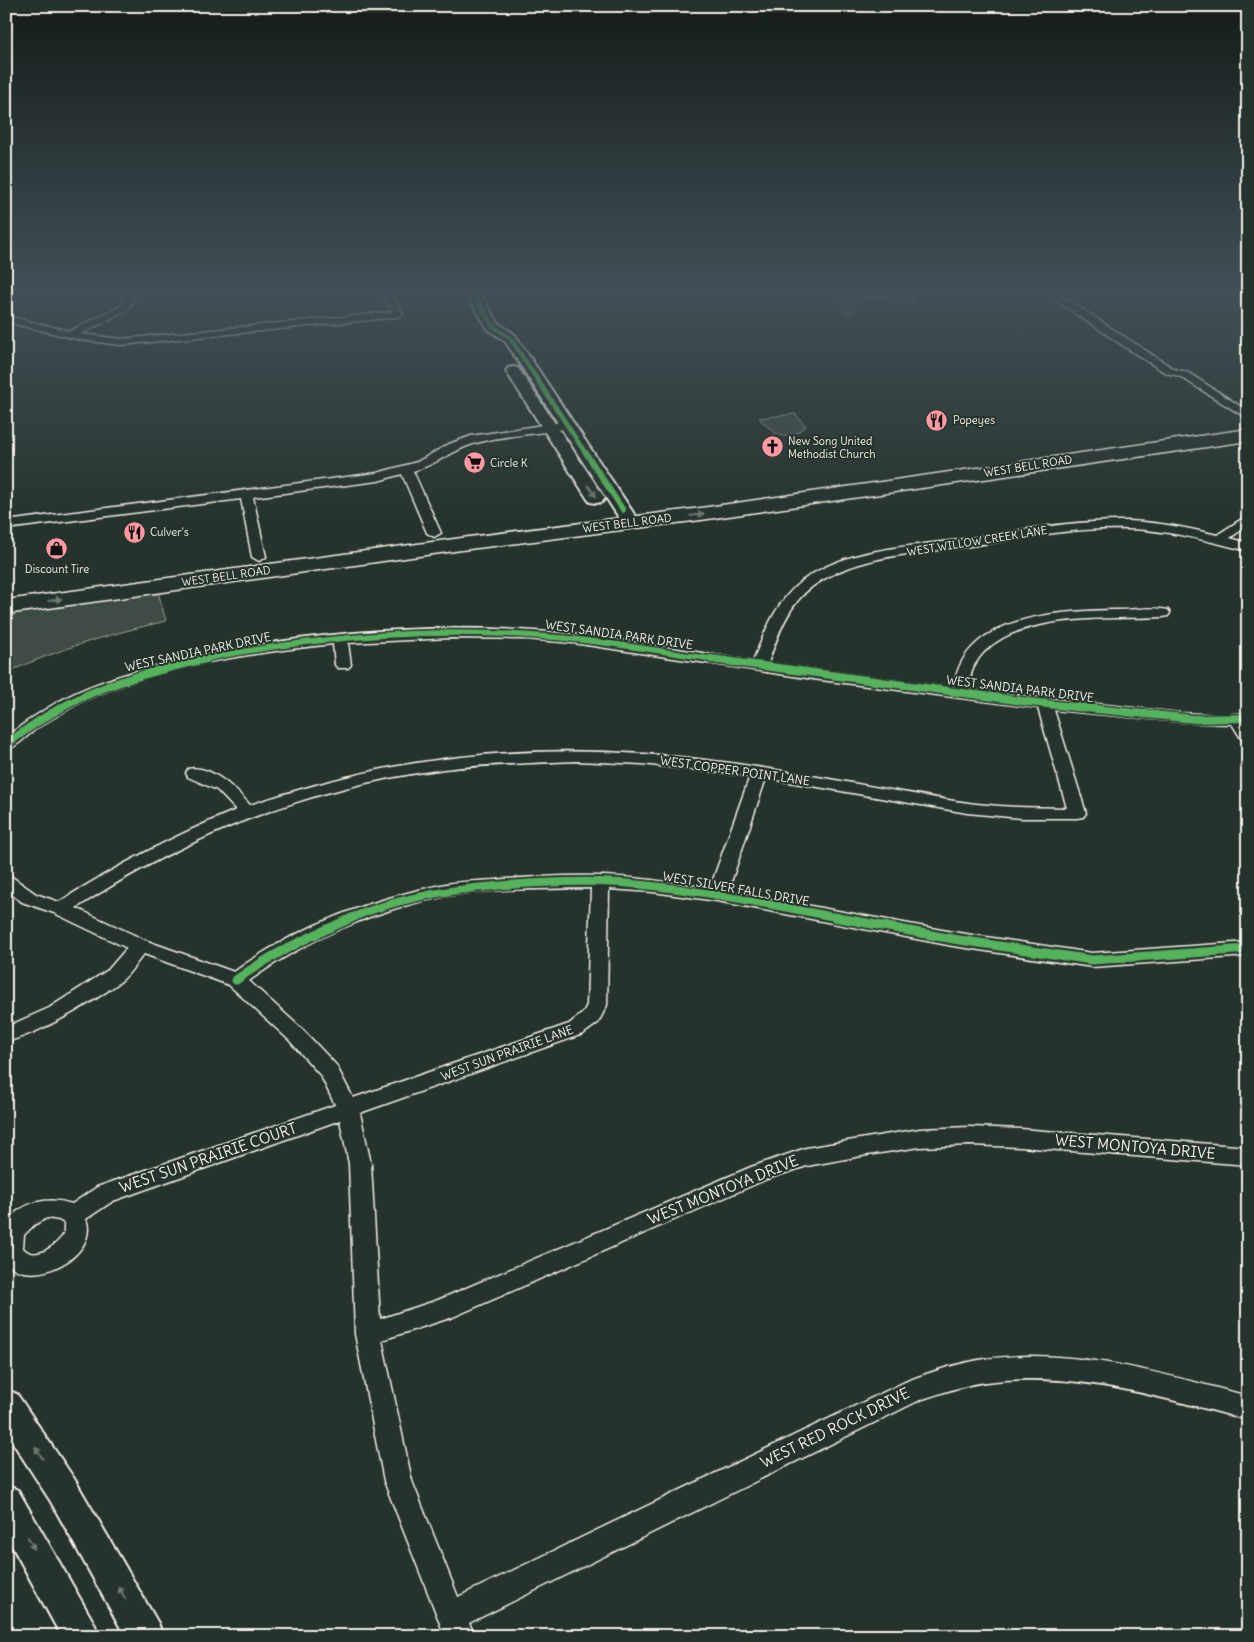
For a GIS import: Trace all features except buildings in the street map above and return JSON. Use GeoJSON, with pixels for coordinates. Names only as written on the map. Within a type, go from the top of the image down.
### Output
{"type":"FeatureCollection","features":[{"type":"Feature","properties":{"kind":"main road"},"geometry":{"type":"LineString","coordinates":[[510,366],[549,428],[618,518]]}},
{"type":"Feature","properties":{"kind":"main road"},"geometry":{"type":"LineString","coordinates":[[528,366],[568,425],[618,518]]}},
{"type":"Feature","properties":{"kind":"main road","name":"WEST BELL ROAD"},"geometry":{"type":"LineString","coordinates":[[6,607],[129,589],[268,563],[938,474],[1246,425]]}},
{"type":"Feature","properties":{"kind":"main road","name":"WEST BELL ROAD"},"geometry":{"type":"LineString","coordinates":[[6,591],[276,562],[338,553],[390,539],[434,533],[618,518]]}},
{"type":"Feature","properties":{"kind":"street"},"geometry":{"type":"LineString","coordinates":[[1162,366],[1170,371],[1169,376],[1246,425]]}},
{"type":"Feature","properties":{"kind":"street"},"geometry":{"type":"LineString","coordinates":[[6,525],[378,477],[407,471],[430,461],[453,447],[475,439],[568,425]]}},
{"type":"Feature","properties":{"kind":"street"},"geometry":{"type":"LineString","coordinates":[[407,471],[434,533]]}},
{"type":"Feature","properties":{"kind":"street"},"geometry":{"type":"LineString","coordinates":[[246,494],[268,563]]}},
{"type":"Feature","properties":{"kind":"street"},"geometry":{"type":"LineString","coordinates":[[1220,539],[1248,519]]}},
{"type":"Feature","properties":{"kind":"street","name":"WEST WILLOW CREEK LANE"},"geometry":{"type":"LineString","coordinates":[[759,666],[779,615],[793,596],[809,582],[845,564],[901,553],[1046,530],[1103,525],[1159,527],[1220,539],[1248,547]]}},
{"type":"Feature","properties":{"kind":"street"},"geometry":{"type":"LineString","coordinates":[[960,694],[964,671],[968,662],[987,642],[1004,631],[1026,624],[1057,618],[1163,612]]}},
{"type":"Feature","properties":{"kind":"street","name":"WEST SANDIA PARK DRIVE"},"geometry":{"type":"LineString","coordinates":[[6,746],[31,724],[70,701],[90,691],[126,678],[231,654],[300,643],[444,633],[528,635],[587,640],[759,666],[1045,705],[1204,719],[1242,719]]}},
{"type":"Feature","properties":{"kind":"street"},"geometry":{"type":"LineString","coordinates":[[340,639],[343,665]]}},
{"type":"Feature","properties":{"kind":"street","name":"WEST COPPER POINT LANE"},"geometry":{"type":"LineString","coordinates":[[61,909],[121,871],[195,833],[247,812],[304,794],[394,772],[489,760],[579,757],[706,765],[985,810],[1028,813],[1077,813],[1045,705]]}},
{"type":"Feature","properties":{"kind":"street"},"geometry":{"type":"LineString","coordinates":[[1242,719],[1248,738]]}},
{"type":"Feature","properties":{"kind":"street"},"geometry":{"type":"LineString","coordinates":[[194,773],[223,786],[247,812]]}},
{"type":"Feature","properties":{"kind":"street"},"geometry":{"type":"LineString","coordinates":[[717,896],[759,773]]}},
{"type":"Feature","properties":{"kind":"street"},"geometry":{"type":"LineString","coordinates":[[6,881],[29,898],[61,909],[140,946],[236,980],[296,1035],[329,1071],[348,1109],[360,1164],[368,1334],[398,1481],[455,1626]]}},
{"type":"Feature","properties":{"kind":"street","name":"WEST SILVER FALLS DRIVE"},"geometry":{"type":"LineString","coordinates":[[236,980],[258,964],[303,939],[372,910],[447,890],[519,884],[600,882],[653,886],[1092,960],[1248,949]]}},
{"type":"Feature","properties":{"kind":"street","name":"WEST SUN PRAIRIE LANE"},"geometry":{"type":"LineString","coordinates":[[348,1109],[576,1029],[591,1018],[597,1005],[600,882]]}},
{"type":"Feature","properties":{"kind":"street"},"geometry":{"type":"LineString","coordinates":[[6,1034],[17,1032],[56,1013],[115,975],[140,946]]}},
{"type":"Feature","properties":{"kind":"street","name":"WEST SUN PRAIRIE COURT"},"geometry":{"type":"LineString","coordinates":[[73,1216],[105,1194],[348,1109]]}},
{"type":"Feature","properties":{"kind":"street","name":"WEST MONTOYA DRIVE"},"geometry":{"type":"LineString","coordinates":[[368,1334],[444,1309],[759,1173],[806,1157],[920,1138],[970,1136],[1020,1138],[1248,1156]]}},
{"type":"Feature","properties":{"kind":"street","name":"WEST RED ROCK DRIVE"},"geometry":{"type":"LineString","coordinates":[[455,1626],[914,1390],[986,1370],[1023,1368],[1092,1371],[1149,1382],[1248,1408]]}},
{"type":"Feature","properties":{"kind":"street"},"geometry":{"type":"LineString","coordinates":[[6,1404],[63,1490],[144,1636]]}},
{"type":"Feature","properties":{"kind":"street"},"geometry":{"type":"LineString","coordinates":[[6,1501],[81,1636]]}},
{"type":"Feature","properties":{"kind":"shaded area"},"geometry":{"type":"Polygon","coordinates":[[[795,414],[806,426],[799,432],[786,436],[776,433],[759,418],[795,414]]]}},
{"type":"Feature","properties":{"kind":"shaded area"},"geometry":{"type":"Polygon","coordinates":[[[158,592],[166,621],[84,643],[6,673],[6,612],[158,592]]]}},
{"type":"Feature","properties":{"kind":"cycle path"},"geometry":{"type":"LineString","coordinates":[[528,366],[623,510]]}},
{"type":"Feature","properties":{"kind":"cycle path"},"geometry":{"type":"LineString","coordinates":[[6,745],[30,726],[80,697],[107,686],[162,669],[259,649],[335,639],[449,633],[526,635],[573,639],[975,696],[1078,708],[1194,719],[1248,718]]}},
{"type":"Feature","properties":{"kind":"cycle path"},"geometry":{"type":"LineString","coordinates":[[236,980],[258,964],[303,939],[372,909],[447,890],[519,884],[600,882],[653,886],[717,895],[953,939],[1092,960],[1248,949]]}},
{"type":"Feature","properties":{"kind":"place","name":"Popeyes"},"geometry":{"type":"Point","coordinates":[937,420]}},
{"type":"Feature","properties":{"kind":"place","name":"New Song United Methodist Church"},"geometry":{"type":"Point","coordinates":[772,447]}},
{"type":"Feature","properties":{"kind":"place","name":"Circle K"},"geometry":{"type":"Point","coordinates":[474,463]}},
{"type":"Feature","properties":{"kind":"place","name":"Culver's"},"geometry":{"type":"Point","coordinates":[134,532]}},
{"type":"Feature","properties":{"kind":"place","name":"Discount Tire"},"geometry":{"type":"Point","coordinates":[57,548]}}]}
